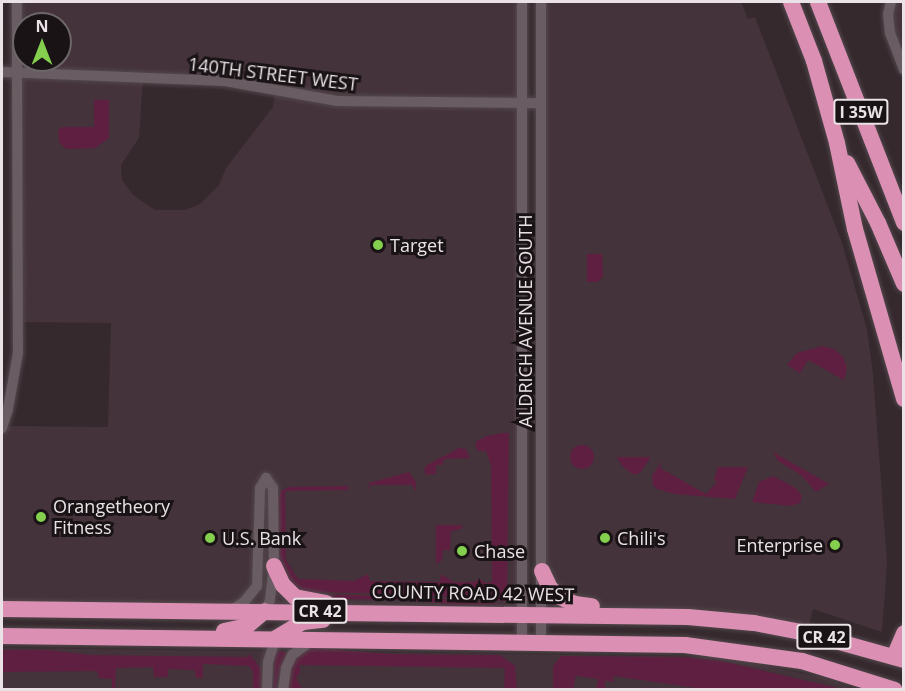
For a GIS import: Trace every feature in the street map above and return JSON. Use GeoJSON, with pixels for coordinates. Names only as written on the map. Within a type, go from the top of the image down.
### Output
{"type":"FeatureCollection","features":[{"type":"Feature","properties":{"kind":"highway","name":"I 35W"},"geometry":{"type":"LineString","coordinates":[[791,2],[814,61],[837,143],[878,223],[903,284]]}},
{"type":"Feature","properties":{"kind":"highway","name":"I 35W"},"geometry":{"type":"LineString","coordinates":[[818,2],[903,223]]}},
{"type":"Feature","properties":{"kind":"highway"},"geometry":{"type":"LineString","coordinates":[[837,143],[855,229],[903,399]]}},
{"type":"Feature","properties":{"kind":"highway"},"geometry":{"type":"LineString","coordinates":[[274,567],[283,585],[295,597],[389,612]]}},
{"type":"Feature","properties":{"kind":"highway"},"geometry":{"type":"LineString","coordinates":[[542,571],[550,588],[575,604],[688,617]]}},
{"type":"Feature","properties":{"kind":"highway","name":"COUNTY ROAD 42 WEST"},"geometry":{"type":"LineString","coordinates":[[2,609],[542,613],[688,617],[754,623],[807,633],[899,659]]}},
{"type":"Feature","properties":{"kind":"highway"},"geometry":{"type":"LineString","coordinates":[[160,638],[236,630],[247,626],[265,611]]}},
{"type":"Feature","properties":{"kind":"highway"},"geometry":{"type":"LineString","coordinates":[[276,638],[303,622],[389,612]]}},
{"type":"Feature","properties":{"kind":"highway"},"geometry":{"type":"LineString","coordinates":[[899,659],[903,633]]}},
{"type":"Feature","properties":{"kind":"highway","name":"CR 42"},"geometry":{"type":"LineString","coordinates":[[2,636],[541,641],[726,648],[802,661],[896,690]]}},
{"type":"Feature","properties":{"kind":"street"},"geometry":{"type":"LineString","coordinates":[[2,427],[8,409],[18,353],[17,2]]}},
{"type":"Feature","properties":{"kind":"street","name":"ALDRICH AVENUE SOUTH"},"geometry":{"type":"LineString","coordinates":[[522,2],[522,641]]}},
{"type":"Feature","properties":{"kind":"street","name":"ALDRICH AVENUE SOUTH"},"geometry":{"type":"LineString","coordinates":[[541,2],[541,641]]}},
{"type":"Feature","properties":{"kind":"street"},"geometry":{"type":"LineString","coordinates":[[891,2],[888,14],[890,33],[903,69]]}},
{"type":"Feature","properties":{"kind":"street","name":"140TH STREET WEST"},"geometry":{"type":"LineString","coordinates":[[2,72],[225,81],[337,101],[541,103]]}},
{"type":"Feature","properties":{"kind":"street"},"geometry":{"type":"LineString","coordinates":[[231,611],[244,602],[257,586],[260,488],[266,478],[273,488],[274,567],[270,600],[265,611]]}},
{"type":"Feature","properties":{"kind":"street"},"geometry":{"type":"LineString","coordinates":[[267,690],[268,662],[276,638]]}},
{"type":"Feature","properties":{"kind":"street"},"geometry":{"type":"LineString","coordinates":[[283,690],[286,668],[292,656],[314,639]]}},
{"type":"Feature","properties":{"kind":"shaded area"},"geometry":{"type":"Polygon","coordinates":[[[17,2],[522,2],[522,613],[2,609],[2,426],[108,427],[111,323],[18,322],[17,72],[72,72],[72,12],[17,12],[17,2]],[[143,78],[139,138],[121,165],[122,180],[133,195],[155,210],[185,210],[200,204],[219,185],[226,168],[273,107],[275,90],[143,78]]]}},
{"type":"Feature","properties":{"kind":"shaded area"},"geometry":{"type":"Polygon","coordinates":[[[541,2],[741,2],[748,19],[755,17],[842,243],[867,329],[873,374],[887,563],[882,632],[813,609],[807,633],[575,604],[542,571],[541,2]]]}},
{"type":"Feature","properties":{"kind":"shaded area"},"geometry":{"type":"Polygon","coordinates":[[[891,2],[903,2],[903,69],[890,33],[891,2]]]}},
{"type":"Feature","properties":{"kind":"shaded area"},"geometry":{"type":"Polygon","coordinates":[[[94,100],[109,100],[109,138],[95,148],[66,149],[59,142],[58,130],[62,127],[94,127],[94,100]]]}},
{"type":"Feature","properties":{"kind":"shaded area"},"geometry":{"type":"Polygon","coordinates":[[[587,254],[602,254],[603,276],[598,282],[587,282],[587,254]]]}},
{"type":"Feature","properties":{"kind":"shaded area"},"geometry":{"type":"Polygon","coordinates":[[[823,346],[834,349],[843,357],[847,368],[844,380],[808,360],[800,373],[787,365],[797,353],[823,346]]]}},
{"type":"Feature","properties":{"kind":"shaded area"},"geometry":{"type":"Polygon","coordinates":[[[509,433],[507,601],[407,594],[302,592],[292,588],[279,562],[278,497],[281,491],[289,487],[348,486],[348,490],[285,491],[286,560],[298,579],[354,581],[368,574],[370,581],[440,582],[441,574],[454,582],[474,582],[480,579],[485,583],[492,582],[491,466],[486,451],[478,451],[475,445],[477,441],[487,436],[509,433]]]}},
{"type":"Feature","properties":{"kind":"shaded area"},"geometry":{"type":"Polygon","coordinates":[[[582,445],[591,448],[594,457],[591,466],[582,469],[573,466],[570,457],[573,448],[582,445]]]}},
{"type":"Feature","properties":{"kind":"shaded area"},"geometry":{"type":"Polygon","coordinates":[[[459,448],[466,449],[470,458],[444,459],[442,465],[436,465],[436,474],[426,475],[424,469],[427,465],[459,448]]]}},
{"type":"Feature","properties":{"kind":"shaded area"},"geometry":{"type":"Polygon","coordinates":[[[773,452],[829,484],[816,492],[801,475],[778,461],[773,452]]]}},
{"type":"Feature","properties":{"kind":"shaded area"},"geometry":{"type":"Polygon","coordinates":[[[617,457],[651,457],[640,473],[634,475],[622,466],[617,457]]]}},
{"type":"Feature","properties":{"kind":"shaded area"},"geometry":{"type":"Polygon","coordinates":[[[662,461],[660,468],[706,494],[717,482],[714,480],[718,467],[748,467],[735,499],[674,494],[657,489],[653,485],[652,476],[662,461]]]}},
{"type":"Feature","properties":{"kind":"shaded area"},"geometry":{"type":"Polygon","coordinates":[[[409,472],[416,482],[415,492],[412,485],[370,485],[368,492],[369,483],[409,472]]]}},
{"type":"Feature","properties":{"kind":"shaded area"},"geometry":{"type":"Polygon","coordinates":[[[773,476],[796,488],[802,496],[800,503],[791,506],[752,502],[759,482],[773,476]]]}},
{"type":"Feature","properties":{"kind":"shaded area"},"geometry":{"type":"Polygon","coordinates":[[[436,525],[463,525],[461,529],[451,531],[450,550],[443,550],[442,560],[436,564],[436,525]]]}},
{"type":"Feature","properties":{"kind":"shaded area"},"geometry":{"type":"Polygon","coordinates":[[[303,594],[407,596],[507,604],[453,605],[410,600],[336,599],[303,594]]]}},
{"type":"Feature","properties":{"kind":"shaded area"},"geometry":{"type":"Polygon","coordinates":[[[2,648],[720,657],[824,678],[854,689],[2,690],[2,648]]]}},
{"type":"Feature","properties":{"kind":"shaded area"},"geometry":{"type":"Polygon","coordinates":[[[312,648],[394,654],[500,655],[515,666],[517,689],[504,690],[505,668],[300,665],[300,673],[296,677],[302,689],[288,690],[289,670],[298,656],[312,648]]]}},
{"type":"Feature","properties":{"kind":"shaded area"},"geometry":{"type":"Polygon","coordinates":[[[2,650],[47,650],[90,655],[248,657],[250,654],[261,669],[261,689],[253,689],[253,672],[249,666],[203,664],[203,678],[196,678],[195,670],[168,669],[168,677],[154,677],[153,667],[116,668],[115,689],[112,689],[112,679],[99,678],[97,671],[2,672],[2,650]]]}},
{"type":"Feature","properties":{"kind":"shaded area"},"geometry":{"type":"Polygon","coordinates":[[[277,650],[289,653],[280,671],[276,689],[273,690],[274,656],[277,650]]]}},
{"type":"Feature","properties":{"kind":"shaded area"},"geometry":{"type":"Polygon","coordinates":[[[561,656],[686,657],[721,661],[843,689],[704,689],[613,676],[614,682],[605,681],[605,688],[596,689],[598,679],[576,676],[573,689],[553,689],[553,666],[561,656]]]}},
{"type":"Feature","properties":{"kind":"place","name":"Target"},"geometry":{"type":"Point","coordinates":[378,245]}},
{"type":"Feature","properties":{"kind":"place","name":"Orangetheory Fitness"},"geometry":{"type":"Point","coordinates":[41,517]}},
{"type":"Feature","properties":{"kind":"place","name":"U.S. Bank"},"geometry":{"type":"Point","coordinates":[210,538]}},
{"type":"Feature","properties":{"kind":"place","name":"Chili's"},"geometry":{"type":"Point","coordinates":[605,538]}},
{"type":"Feature","properties":{"kind":"place","name":"Enterprise"},"geometry":{"type":"Point","coordinates":[835,545]}},
{"type":"Feature","properties":{"kind":"place","name":"Chase"},"geometry":{"type":"Point","coordinates":[462,551]}}]}
